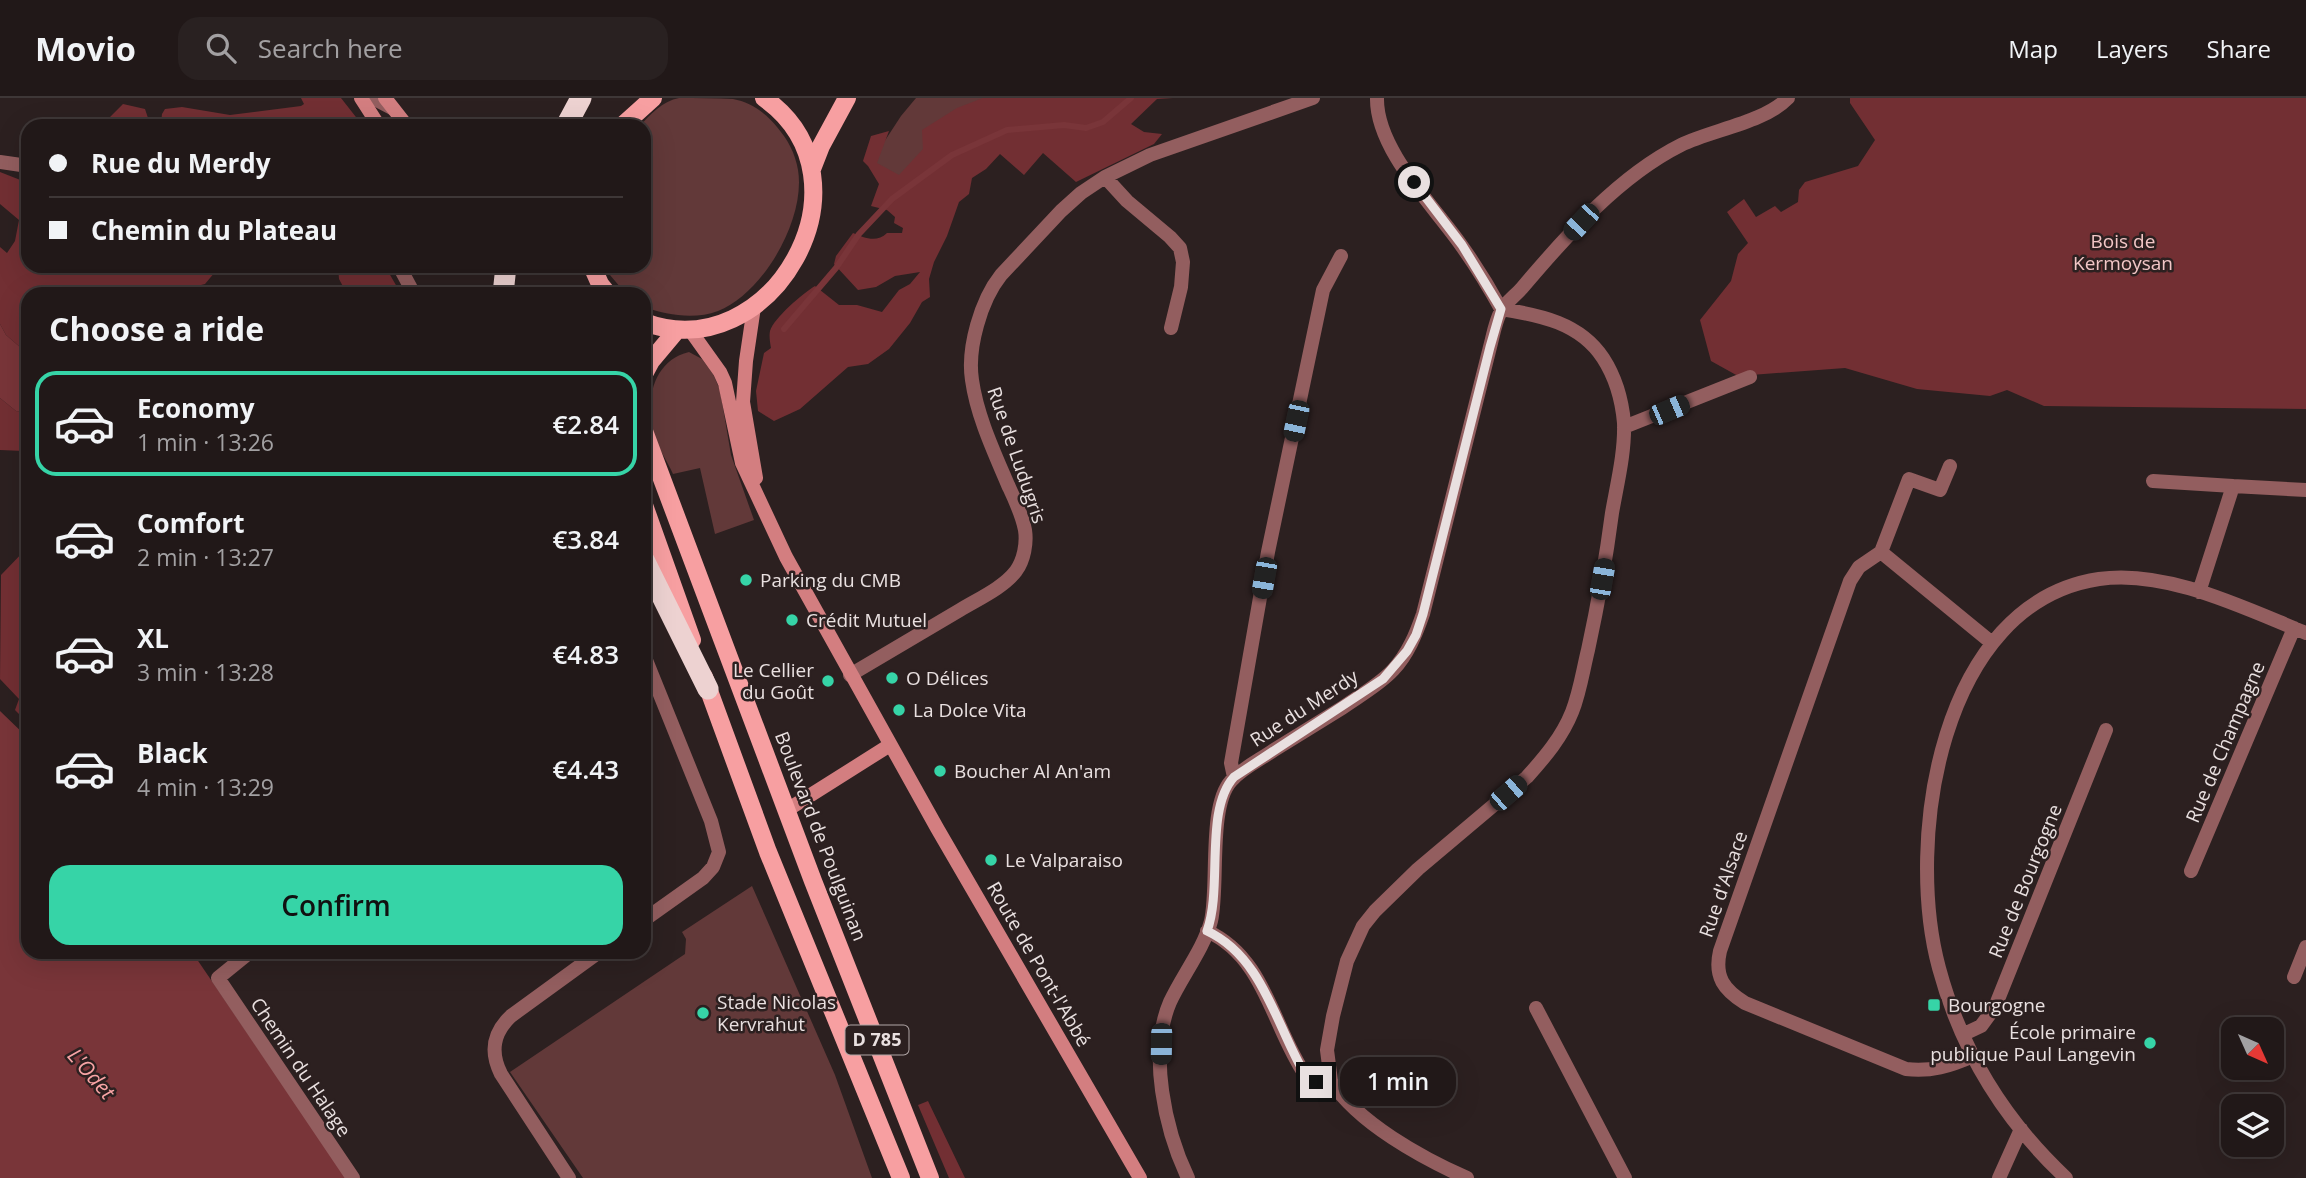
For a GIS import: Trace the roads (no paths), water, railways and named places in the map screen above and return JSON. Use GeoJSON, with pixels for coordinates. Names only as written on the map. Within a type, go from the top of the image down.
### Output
{"type":"FeatureCollection","features":[{"type":"Feature","properties":{"kind":"highway"},"geometry":{"type":"LineString","coordinates":[[570,119],[581,98]]}},
{"type":"Feature","properties":{"kind":"highway","name":"D 785"},"geometry":{"type":"LineString","coordinates":[[651,574],[708,689]]}},
{"type":"Feature","properties":{"kind":"main road"},"geometry":{"type":"LineString","coordinates":[[361,98],[374,119]]}},
{"type":"Feature","properties":{"kind":"main road"},"geometry":{"type":"LineString","coordinates":[[630,119],[653,98]]}},
{"type":"Feature","properties":{"kind":"main road"},"geometry":{"type":"LineString","coordinates":[[812,169],[847,98]]}},
{"type":"Feature","properties":{"kind":"main road"},"geometry":{"type":"LineString","coordinates":[[651,325],[684,330],[723,323],[754,307],[789,270],[804,239],[815,189],[812,169],[798,132],[768,99]]}},
{"type":"Feature","properties":{"kind":"main road"},"geometry":{"type":"LineString","coordinates":[[388,103],[401,119]]}},
{"type":"Feature","properties":{"kind":"main road","name":"Route de Pont-l'Abbé"},"geometry":{"type":"LineString","coordinates":[[754,307],[743,402],[753,467],[764,510]]}},
{"type":"Feature","properties":{"kind":"main road"},"geometry":{"type":"LineString","coordinates":[[651,361],[684,330]]}},
{"type":"Feature","properties":{"kind":"main road","name":"Route de Pont-l'Abbé"},"geometry":{"type":"LineString","coordinates":[[684,330],[720,372],[725,383],[742,463],[786,557],[850,675],[1140,1178]]}},
{"type":"Feature","properties":{"kind":"main road","name":"Boulevard de Poulguinan"},"geometry":{"type":"LineString","coordinates":[[651,449],[813,881],[930,1178]]}},
{"type":"Feature","properties":{"kind":"main road","name":"D 785"},"geometry":{"type":"LineString","coordinates":[[651,524],[768,852],[901,1178]]}},
{"type":"Feature","properties":{"kind":"main road"},"geometry":{"type":"LineString","coordinates":[[788,810],[890,745]]}},
{"type":"Feature","properties":{"kind":"street"},"geometry":{"type":"LineString","coordinates":[[373,98],[388,103]]}},
{"type":"Feature","properties":{"kind":"street","name":"Rue de Ludugris"},"geometry":{"type":"LineString","coordinates":[[850,675],[996,588],[1017,569],[1025,549],[1022,517],[994,452],[973,383],[972,361],[978,328],[988,295],[1001,275],[1081,192],[1105,177],[1150,155],[1313,98]]}},
{"type":"Feature","properties":{"kind":"street"},"geometry":{"type":"LineString","coordinates":[[1377,98],[1380,123],[1393,152],[1462,245],[1501,309],[1554,320],[1590,341],[1614,377],[1624,427],[1598,598],[1572,712],[1555,743],[1527,776],[1418,869],[1368,918],[1347,961],[1333,1016],[1327,1050],[1331,1080],[1337,1091],[1394,1138],[1468,1178]]}},
{"type":"Feature","properties":{"kind":"street","name":"Rue du Merdy"},"geometry":{"type":"LineString","coordinates":[[1234,777],[1367,691],[1394,669],[1407,651],[1423,614],[1501,309],[1581,222],[1642,171],[1679,146],[1760,116],[1778,107],[1788,98]]}},
{"type":"Feature","properties":{"kind":"street"},"geometry":{"type":"LineString","coordinates":[[0,162],[21,165]]}},
{"type":"Feature","properties":{"kind":"street"},"geometry":{"type":"LineString","coordinates":[[1105,177],[1127,201],[1180,248],[1183,262],[1181,287],[1171,328]]}},
{"type":"Feature","properties":{"kind":"street"},"geometry":{"type":"LineString","coordinates":[[1188,1178],[1173,1139],[1165,1107],[1161,1063],[1162,1031],[1169,1004],[1207,931],[1212,912],[1220,803],[1234,777],[1231,763],[1268,552],[1323,290],[1341,256]]}},
{"type":"Feature","properties":{"kind":"street"},"geometry":{"type":"LineString","coordinates":[[1624,427],[1751,377]]}},
{"type":"Feature","properties":{"kind":"street","name":"Rue d'Alsace"},"geometry":{"type":"LineString","coordinates":[[1950,466],[1940,490],[1909,479],[1881,552],[1860,567],[1850,581],[1720,951],[1717,971],[1729,990],[1745,1003],[1906,1069],[1946,1067],[1973,1056]]}},
{"type":"Feature","properties":{"kind":"street"},"geometry":{"type":"LineString","coordinates":[[2153,481],[2306,490]]}},
{"type":"Feature","properties":{"kind":"street"},"geometry":{"type":"LineString","coordinates":[[2199,592],[2234,486]]}},
{"type":"Feature","properties":{"kind":"street"},"geometry":{"type":"LineString","coordinates":[[1881,552],[1992,643]]}},
{"type":"Feature","properties":{"kind":"street"},"geometry":{"type":"LineString","coordinates":[[2066,1178],[2021,1129],[1991,1090],[1964,1034],[1940,970],[1934,943],[1927,892],[1928,831],[1934,780],[1949,727],[1969,679],[1992,643],[2022,613],[2059,591],[2096,579],[2149,579],[2199,592],[2300,631]]}},
{"type":"Feature","properties":{"kind":"street","name":"Rue de Champagne"},"geometry":{"type":"LineString","coordinates":[[2191,871],[2300,631]]}},
{"type":"Feature","properties":{"kind":"street"},"geometry":{"type":"LineString","coordinates":[[651,672],[716,834],[719,852],[713,867],[703,878],[651,915]]}},
{"type":"Feature","properties":{"kind":"street","name":"Rue de Bourgogne"},"geometry":{"type":"LineString","coordinates":[[1964,1034],[1981,1026],[1995,1007],[2106,730]]}},
{"type":"Feature","properties":{"kind":"street"},"geometry":{"type":"LineString","coordinates":[[1207,931],[1226,941],[1249,965],[1306,1076],[1316,1082],[1331,1080]]}},
{"type":"Feature","properties":{"kind":"street"},"geometry":{"type":"LineString","coordinates":[[2294,977],[2306,947]]}},
{"type":"Feature","properties":{"kind":"street","name":"Chemin du Halage"},"geometry":{"type":"LineString","coordinates":[[241,959],[218,978],[353,1178]]}},
{"type":"Feature","properties":{"kind":"street"},"geometry":{"type":"LineString","coordinates":[[569,1178],[501,1074],[495,1058],[494,1044],[499,1029],[510,1016],[588,959]]}},
{"type":"Feature","properties":{"kind":"street"},"geometry":{"type":"LineString","coordinates":[[1536,1008],[1625,1178]]}},
{"type":"Feature","properties":{"kind":"street"},"geometry":{"type":"LineString","coordinates":[[1999,1178],[2021,1129]]}},
{"type":"Feature","properties":{"kind":"water"},"geometry":{"type":"Polygon","coordinates":[[[0,324],[6,335],[21,348],[21,412],[0,398],[0,324]]]}},
{"type":"Feature","properties":{"kind":"water","name":"L'Odet"},"geometry":{"type":"Polygon","coordinates":[[[0,711],[21,731],[21,959],[197,959],[346,1178],[0,1178],[0,711]]]}},
{"type":"Feature","properties":{"kind":"waterway"},"geometry":{"type":"LineString","coordinates":[[784,329],[836,268],[859,234],[892,199],[952,155],[1007,130],[1064,125],[1086,128],[1103,122],[1131,98]]}},
{"type":"Feature","properties":{"kind":"place","name":"Parking du CMB"},"geometry":{"type":"Point","coordinates":[746,580]}},
{"type":"Feature","properties":{"kind":"place","name":"Crédit Mutuel"},"geometry":{"type":"Point","coordinates":[792,620]}},
{"type":"Feature","properties":{"kind":"place","name":"O Délices"},"geometry":{"type":"Point","coordinates":[892,678]}},
{"type":"Feature","properties":{"kind":"place","name":"Le Cellier du Goût"},"geometry":{"type":"Point","coordinates":[828,681]}},
{"type":"Feature","properties":{"kind":"place","name":"La Dolce Vita"},"geometry":{"type":"Point","coordinates":[899,710]}},
{"type":"Feature","properties":{"kind":"place","name":"Boucher Al An'am"},"geometry":{"type":"Point","coordinates":[940,771]}},
{"type":"Feature","properties":{"kind":"place","name":"Le Valparaiso"},"geometry":{"type":"Point","coordinates":[991,860]}},
{"type":"Feature","properties":{"kind":"place","name":"Bourgogne"},"geometry":{"type":"Point","coordinates":[1934,1005]}},
{"type":"Feature","properties":{"kind":"place","name":"Stade Nicolas Kervrahut"},"geometry":{"type":"Point","coordinates":[703,1013]}},
{"type":"Feature","properties":{"kind":"place","name":"École primaire publique Paul Langevin"},"geometry":{"type":"Point","coordinates":[2150,1043]}},
{"type":"Feature","properties":{"kind":"park label","name":"Bois de Kermoysan"},"geometry":{"type":"Point","coordinates":[2123,252]}}]}
